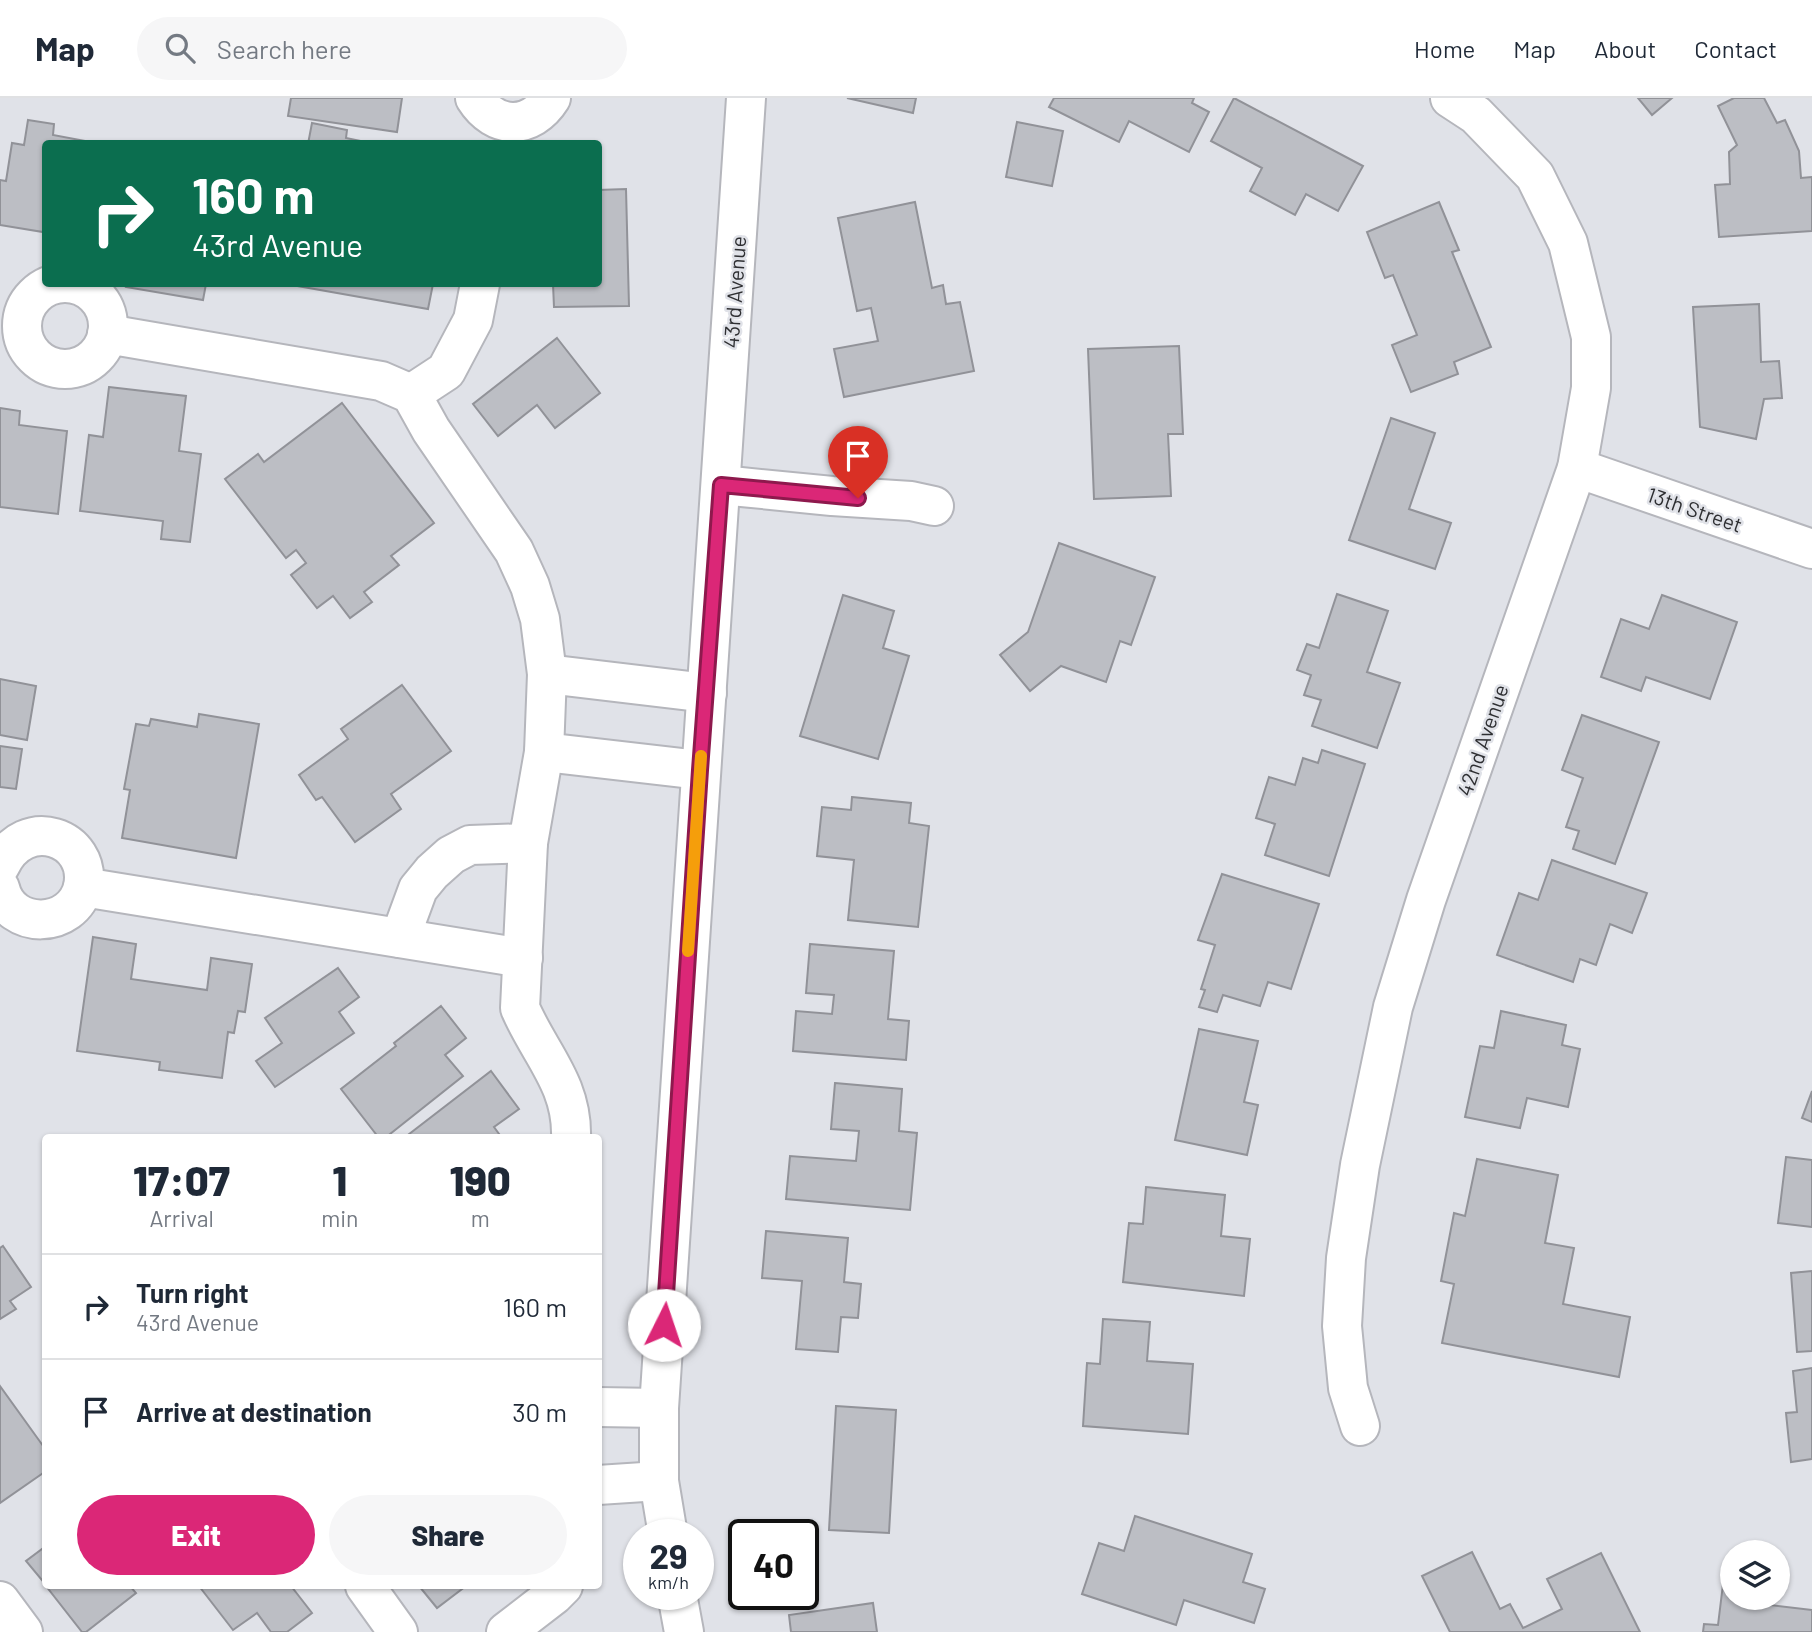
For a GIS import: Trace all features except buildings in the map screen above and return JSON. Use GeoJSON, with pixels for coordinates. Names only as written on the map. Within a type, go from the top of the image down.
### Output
{"type":"FeatureCollection","features":[{"type":"Feature","properties":{"kind":"street"},"geometry":{"type":"LineString","coordinates":[[475,98],[505,133],[520,122],[533,118],[551,98]]}},
{"type":"Feature","properties":{"kind":"street","name":"43rd Avenue"},"geometry":{"type":"LineString","coordinates":[[665,1519],[659,1481],[659,1408],[746,98]]}},
{"type":"Feature","properties":{"kind":"street","name":"42nd Avenue"},"geometry":{"type":"LineString","coordinates":[[1360,1426],[1348,1388],[1342,1326],[1346,1258],[1360,1166],[1394,1007],[1426,900],[1577,468],[1591,388],[1591,337],[1568,243],[1535,177],[1476,115],[1450,98]]}},
{"type":"Feature","properties":{"kind":"street"},"geometry":{"type":"LineString","coordinates":[[411,394],[446,371],[473,320],[479,287]]}},
{"type":"Feature","properties":{"kind":"street"},"geometry":{"type":"LineString","coordinates":[[107,334],[381,381],[411,394],[432,430],[514,551],[530,586],[540,619],[547,674],[544,752],[528,843],[520,1008],[528,1028],[554,1066],[564,1088],[571,1134]]}},
{"type":"Feature","properties":{"kind":"street","name":"13th Street"},"geometry":{"type":"LineString","coordinates":[[1577,468],[1812,549]]}},
{"type":"Feature","properties":{"kind":"street"},"geometry":{"type":"LineString","coordinates":[[721,485],[911,501],[934,506]]}},
{"type":"Feature","properties":{"kind":"street"},"geometry":{"type":"LineString","coordinates":[[547,674],[707,693]]}},
{"type":"Feature","properties":{"kind":"street"},"geometry":{"type":"LineString","coordinates":[[544,752],[700,770]]}},
{"type":"Feature","properties":{"kind":"street"},"geometry":{"type":"LineString","coordinates":[[0,866],[12,846],[34,836],[46,836],[67,844],[75,853],[81,863],[83,887],[69,910],[58,917],[44,920],[19,914],[8,906],[0,888]]}},
{"type":"Feature","properties":{"kind":"street"},"geometry":{"type":"LineString","coordinates":[[400,938],[418,889],[451,855],[470,845],[528,843]]}},
{"type":"Feature","properties":{"kind":"street"},"geometry":{"type":"LineString","coordinates":[[83,887],[523,958]]}},
{"type":"Feature","properties":{"kind":"street"},"geometry":{"type":"LineString","coordinates":[[602,1407],[659,1408]]}},
{"type":"Feature","properties":{"kind":"street"},"geometry":{"type":"LineString","coordinates":[[602,1485],[659,1481]]}},
{"type":"Feature","properties":{"kind":"street"},"geometry":{"type":"LineString","coordinates":[[367,1589],[398,1632]]}},
{"type":"Feature","properties":{"kind":"street"},"geometry":{"type":"LineString","coordinates":[[506,1632],[560,1589]]}},
{"type":"Feature","properties":{"kind":"street"},"geometry":{"type":"LineString","coordinates":[[0,1601],[23,1632]]}},
{"type":"Feature","properties":{"kind":"street"},"geometry":{"type":"LineString","coordinates":[[680,1610],[684,1632]]}},
{"type":"Feature","properties":{"kind":"slow traffic"},"geometry":{"type":"LineString","coordinates":[[688,951],[701,756]]}},
{"type":"Feature","properties":{"kind":"route"},"geometry":{"type":"LineString","coordinates":[[664,1325],[721,485],[858,498]]}}]}
